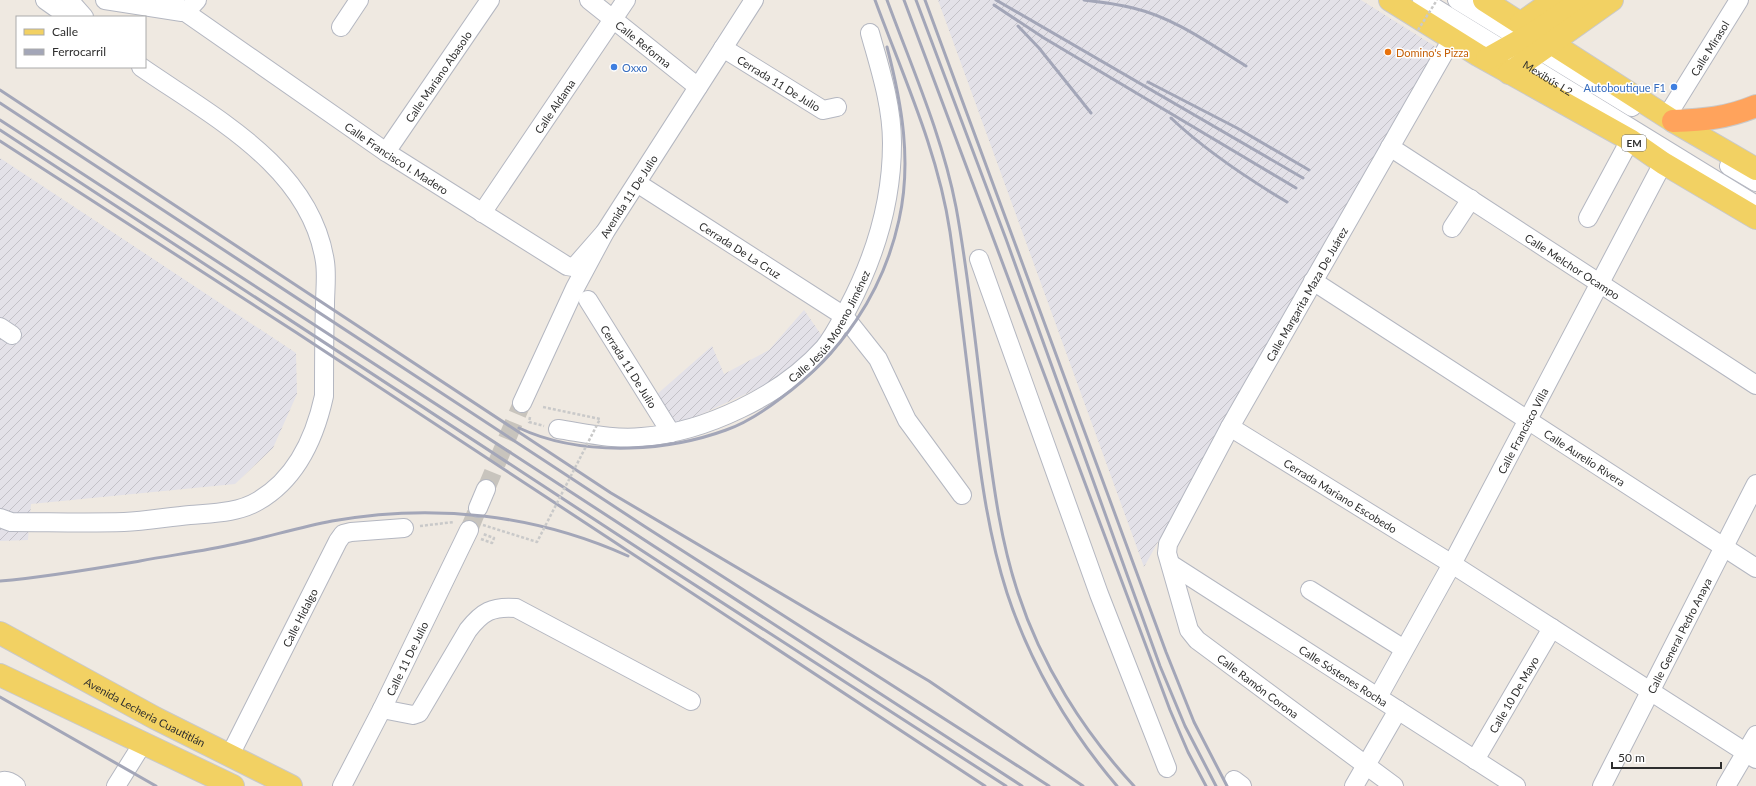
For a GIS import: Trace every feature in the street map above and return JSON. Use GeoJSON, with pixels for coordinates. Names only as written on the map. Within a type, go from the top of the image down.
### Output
{"type":"FeatureCollection","features":[{"type":"Feature","properties":{"kind":"highway"},"geometry":{"type":"LineString","coordinates":[[1670,119],[1713,120],[1739,113],[1756,106]]}},
{"type":"Feature","properties":{"kind":"main road","name":"EM"},"geometry":{"type":"LineString","coordinates":[[1390,0],[1452,39],[1521,48],[1670,119],[1756,169]]}},
{"type":"Feature","properties":{"kind":"main road","name":"EM"},"geometry":{"type":"LineString","coordinates":[[1485,0],[1521,48],[1630,140],[1663,163],[1756,218]]}},
{"type":"Feature","properties":{"kind":"main road"},"geometry":{"type":"LineString","coordinates":[[1521,48],[1554,0]]}},
{"type":"Feature","properties":{"kind":"main road"},"geometry":{"type":"LineString","coordinates":[[1521,48],[1582,0]]}},
{"type":"Feature","properties":{"kind":"main road"},"geometry":{"type":"LineString","coordinates":[[1521,48],[1612,0]]}},
{"type":"Feature","properties":{"kind":"main road","name":"Avenida Lecheria Cuautitlán"},"geometry":{"type":"LineString","coordinates":[[0,634],[155,718],[291,786]]}},
{"type":"Feature","properties":{"kind":"main road"},"geometry":{"type":"LineString","coordinates":[[0,675],[233,786]]}},
{"type":"Feature","properties":{"kind":"main road"},"geometry":{"type":"LineString","coordinates":[[143,743],[155,718]]}},
{"type":"Feature","properties":{"kind":"street"},"geometry":{"type":"LineString","coordinates":[[45,0],[68,16]]}},
{"type":"Feature","properties":{"kind":"street"},"geometry":{"type":"LineString","coordinates":[[69,0],[83,16]]}},
{"type":"Feature","properties":{"kind":"street"},"geometry":{"type":"LineString","coordinates":[[104,0],[192,6]]}},
{"type":"Feature","properties":{"kind":"street","name":"Calle Francisco I. Madero"},"geometry":{"type":"LineString","coordinates":[[168,0],[192,6],[386,152],[482,214],[567,266],[573,267],[577,264],[605,232]]}},
{"type":"Feature","properties":{"kind":"street"},"geometry":{"type":"LineString","coordinates":[[341,27],[359,0]]}},
{"type":"Feature","properties":{"kind":"street","name":"Calle Mariano Abasolo"},"geometry":{"type":"LineString","coordinates":[[386,152],[490,0]]}},
{"type":"Feature","properties":{"kind":"street","name":"Calle Reforma"},"geometry":{"type":"LineString","coordinates":[[589,0],[698,87]]}},
{"type":"Feature","properties":{"kind":"street","name":"Calle Aldama"},"geometry":{"type":"LineString","coordinates":[[482,214],[614,20],[626,0]]}},
{"type":"Feature","properties":{"kind":"street","name":"Avenida 11 De Julio"},"geometry":{"type":"LineString","coordinates":[[522,404],[575,288],[605,232],[754,0]]}},
{"type":"Feature","properties":{"kind":"street","name":"Mexibús L2"},"geometry":{"type":"LineString","coordinates":[[1422,0],[1521,48],[1756,182]]}},
{"type":"Feature","properties":{"kind":"street","name":"Mexibús L2"},"geometry":{"type":"LineString","coordinates":[[1458,0],[1521,48],[1756,205]]}},
{"type":"Feature","properties":{"kind":"street","name":"Calle Mirasol"},"geometry":{"type":"LineString","coordinates":[[1670,119],[1740,0]]}},
{"type":"Feature","properties":{"kind":"street","name":"Calle Jesús Moreno Jiménez"},"geometry":{"type":"LineString","coordinates":[[558,429],[604,437],[641,437],[671,433],[706,424],[737,411],[776,388],[824,348],[844,316],[866,271],[879,234],[890,185],[892,142],[887,94],[870,33]]}},
{"type":"Feature","properties":{"kind":"street","name":"Calle Margarita Maza De Juárez"},"geometry":{"type":"LineString","coordinates":[[1169,559],[1168,544],[1230,427],[1452,39]]}},
{"type":"Feature","properties":{"kind":"street","name":"Cerrada 11 De Julio"},"geometry":{"type":"LineString","coordinates":[[723,48],[823,110],[837,107]]}},
{"type":"Feature","properties":{"kind":"street"},"geometry":{"type":"LineString","coordinates":[[0,518],[11,522],[124,522],[234,510],[258,501],[282,483],[298,463],[312,438],[319,417],[324,396],[325,263],[317,231],[302,202],[265,157],[242,137],[142,68]]}},
{"type":"Feature","properties":{"kind":"street"},"geometry":{"type":"LineString","coordinates":[[1588,218],[1630,140]]}},
{"type":"Feature","properties":{"kind":"street","name":"Calle Melchor Ocampo"},"geometry":{"type":"LineString","coordinates":[[1390,147],[1472,199],[1756,386]]}},
{"type":"Feature","properties":{"kind":"street","name":"Calle Francisco Villa"},"geometry":{"type":"LineString","coordinates":[[1378,697],[1452,564],[1663,163]]}},
{"type":"Feature","properties":{"kind":"street","name":"Cerrada De La Cruz"},"geometry":{"type":"LineString","coordinates":[[637,183],[844,316],[878,359],[907,420],[962,495]]}},
{"type":"Feature","properties":{"kind":"street"},"geometry":{"type":"LineString","coordinates":[[1452,228],[1472,199]]}},
{"type":"Feature","properties":{"kind":"street"},"geometry":{"type":"LineString","coordinates":[[979,260],[1099,594],[1167,768]]}},
{"type":"Feature","properties":{"kind":"street","name":"Calle Aurelio Rivera"},"geometry":{"type":"LineString","coordinates":[[1313,282],[1756,568]]}},
{"type":"Feature","properties":{"kind":"street","name":"Cerrada 11 De Julio"},"geometry":{"type":"LineString","coordinates":[[588,300],[671,433]]}},
{"type":"Feature","properties":{"kind":"street","name":"Cerrada Mariano Escobedo"},"geometry":{"type":"LineString","coordinates":[[1230,427],[1452,564]]}},
{"type":"Feature","properties":{"kind":"street","name":"Calle General Pedro Anaya"},"geometry":{"type":"LineString","coordinates":[[1602,786],[1756,484]]}},
{"type":"Feature","properties":{"kind":"street"},"geometry":{"type":"LineString","coordinates":[[478,508],[486,489]]}},
{"type":"Feature","properties":{"kind":"street","name":"Calle 11 De Julio"},"geometry":{"type":"LineString","coordinates":[[342,786],[476,527]]}},
{"type":"Feature","properties":{"kind":"street","name":"Calle Hidalgo"},"geometry":{"type":"LineString","coordinates":[[230,756],[338,541],[343,534],[351,532],[404,528]]}},
{"type":"Feature","properties":{"kind":"street","name":"Calle Sóstenes Rocha"},"geometry":{"type":"LineString","coordinates":[[1169,559],[1516,786]]}},
{"type":"Feature","properties":{"kind":"street","name":"Calle Ramón Corona"},"geometry":{"type":"LineString","coordinates":[[1169,559],[1190,630],[1197,640],[1394,786]]}},
{"type":"Feature","properties":{"kind":"street"},"geometry":{"type":"LineString","coordinates":[[1452,564],[1751,756]]}},
{"type":"Feature","properties":{"kind":"street"},"geometry":{"type":"LineString","coordinates":[[1310,590],[1404,648]]}},
{"type":"Feature","properties":{"kind":"street"},"geometry":{"type":"LineString","coordinates":[[382,709],[413,715],[419,712],[468,630],[477,618],[489,610],[502,607],[516,608],[691,701]]}},
{"type":"Feature","properties":{"kind":"street","name":"Calle 10 De Mayo"},"geometry":{"type":"LineString","coordinates":[[1475,760],[1552,628]]}},
{"type":"Feature","properties":{"kind":"street"},"geometry":{"type":"LineString","coordinates":[[1354,786],[1398,710]]}},
{"type":"Feature","properties":{"kind":"street"},"geometry":{"type":"LineString","coordinates":[[1726,786],[1751,756],[1756,735]]}},
{"type":"Feature","properties":{"kind":"street"},"geometry":{"type":"LineString","coordinates":[[116,786],[143,743]]}},
{"type":"Feature","properties":{"kind":"street"},"geometry":{"type":"LineString","coordinates":[[0,782],[5,780],[16,786]]}},
{"type":"Feature","properties":{"kind":"path"},"geometry":{"type":"LineString","coordinates":[[1418,30],[1437,0]]}},
{"type":"Feature","properties":{"kind":"path"},"geometry":{"type":"LineString","coordinates":[[476,527],[537,542],[600,420],[543,407]]}},
{"type":"Feature","properties":{"kind":"shaded area"},"geometry":{"type":"Polygon","coordinates":[[[938,0],[1361,0],[1436,47],[1144,567],[938,0]]]}},
{"type":"Feature","properties":{"kind":"shaded area"},"geometry":{"type":"Polygon","coordinates":[[[0,158],[296,353],[297,394],[273,448],[235,484],[31,504],[28,540],[0,541],[0,158]]]}},
{"type":"Feature","properties":{"kind":"shaded area"},"geometry":{"type":"Polygon","coordinates":[[[804,310],[824,339],[770,383],[697,416],[673,425],[655,396],[712,346],[724,374],[769,350],[804,310]]]}},
{"type":"Feature","properties":{"kind":"tunnel"},"geometry":{"type":"LineString","coordinates":[[486,489],[522,403]]}},
{"type":"Feature","properties":{"kind":"tunnel"},"geometry":{"type":"LineString","coordinates":[[469,530],[478,508]]}},
{"type":"Feature","properties":{"kind":"railway"},"geometry":{"type":"LineString","coordinates":[[875,0],[928,143],[944,202],[950,232],[983,486],[990,529],[1007,593],[1027,645],[1053,695],[1083,742],[1117,786]]}},
{"type":"Feature","properties":{"kind":"railway"},"geometry":{"type":"LineString","coordinates":[[887,0],[935,128],[956,207],[969,293],[995,496],[1012,574],[1027,619],[1051,671],[1098,743],[1134,786]]}},
{"type":"Feature","properties":{"kind":"railway"},"geometry":{"type":"LineString","coordinates":[[904,0],[1170,710],[1188,752],[1206,786]]}},
{"type":"Feature","properties":{"kind":"railway"},"geometry":{"type":"LineString","coordinates":[[916,0],[1006,239],[1160,666],[1185,726],[1216,786]]}},
{"type":"Feature","properties":{"kind":"railway"},"geometry":{"type":"LineString","coordinates":[[925,0],[1166,652],[1194,722],[1227,786]]}},
{"type":"Feature","properties":{"kind":"railway"},"geometry":{"type":"LineString","coordinates":[[996,0],[1303,178]]}},
{"type":"Feature","properties":{"kind":"railway"},"geometry":{"type":"LineString","coordinates":[[1084,0],[1127,7],[1148,12],[1163,18],[1192,32],[1246,66]]}},
{"type":"Feature","properties":{"kind":"railway"},"geometry":{"type":"LineString","coordinates":[[994,5],[1044,38],[1296,188]]}},
{"type":"Feature","properties":{"kind":"railway"},"geometry":{"type":"LineString","coordinates":[[1018,26],[1039,48],[1091,113]]}},
{"type":"Feature","properties":{"kind":"railway"},"geometry":{"type":"LineString","coordinates":[[519,428],[559,442],[602,448],[667,445],[691,440],[726,430],[755,416],[775,403],[803,381],[822,362],[840,342],[870,297],[892,247],[899,220],[905,177],[904,133],[897,90],[887,47]]}},
{"type":"Feature","properties":{"kind":"railway"},"geometry":{"type":"LineString","coordinates":[[1148,82],[1237,128],[1309,170]]}},
{"type":"Feature","properties":{"kind":"railway"},"geometry":{"type":"LineString","coordinates":[[0,90],[611,493],[929,681],[1083,786]]}},
{"type":"Feature","properties":{"kind":"railway"},"geometry":{"type":"LineString","coordinates":[[0,103],[644,526],[1049,786]]}},
{"type":"Feature","properties":{"kind":"railway"},"geometry":{"type":"LineString","coordinates":[[1171,118],[1198,142],[1226,163],[1287,202]]}},
{"type":"Feature","properties":{"kind":"railway"},"geometry":{"type":"LineString","coordinates":[[0,120],[1022,786]]}},
{"type":"Feature","properties":{"kind":"railway"},"geometry":{"type":"LineString","coordinates":[[0,130],[664,565],[1006,786]]}},
{"type":"Feature","properties":{"kind":"railway"},"geometry":{"type":"LineString","coordinates":[[0,141],[297,333],[985,786]]}},
{"type":"Feature","properties":{"kind":"railway"},"geometry":{"type":"LineString","coordinates":[[0,581],[70,572],[212,549],[332,521],[408,513],[446,513],[483,516],[520,522],[557,530],[628,556]]}},
{"type":"Feature","properties":{"kind":"railway"},"geometry":{"type":"LineString","coordinates":[[0,697],[156,786]]}},
{"type":"Feature","properties":{"kind":"place","name":"Domino's Pizza"},"geometry":{"type":"Point","coordinates":[1388,52]}},
{"type":"Feature","properties":{"kind":"place","name":"Oxxo"},"geometry":{"type":"Point","coordinates":[614,67]}},
{"type":"Feature","properties":{"kind":"place","name":"Autoboutique F1"},"geometry":{"type":"Point","coordinates":[1674,87]}}]}
